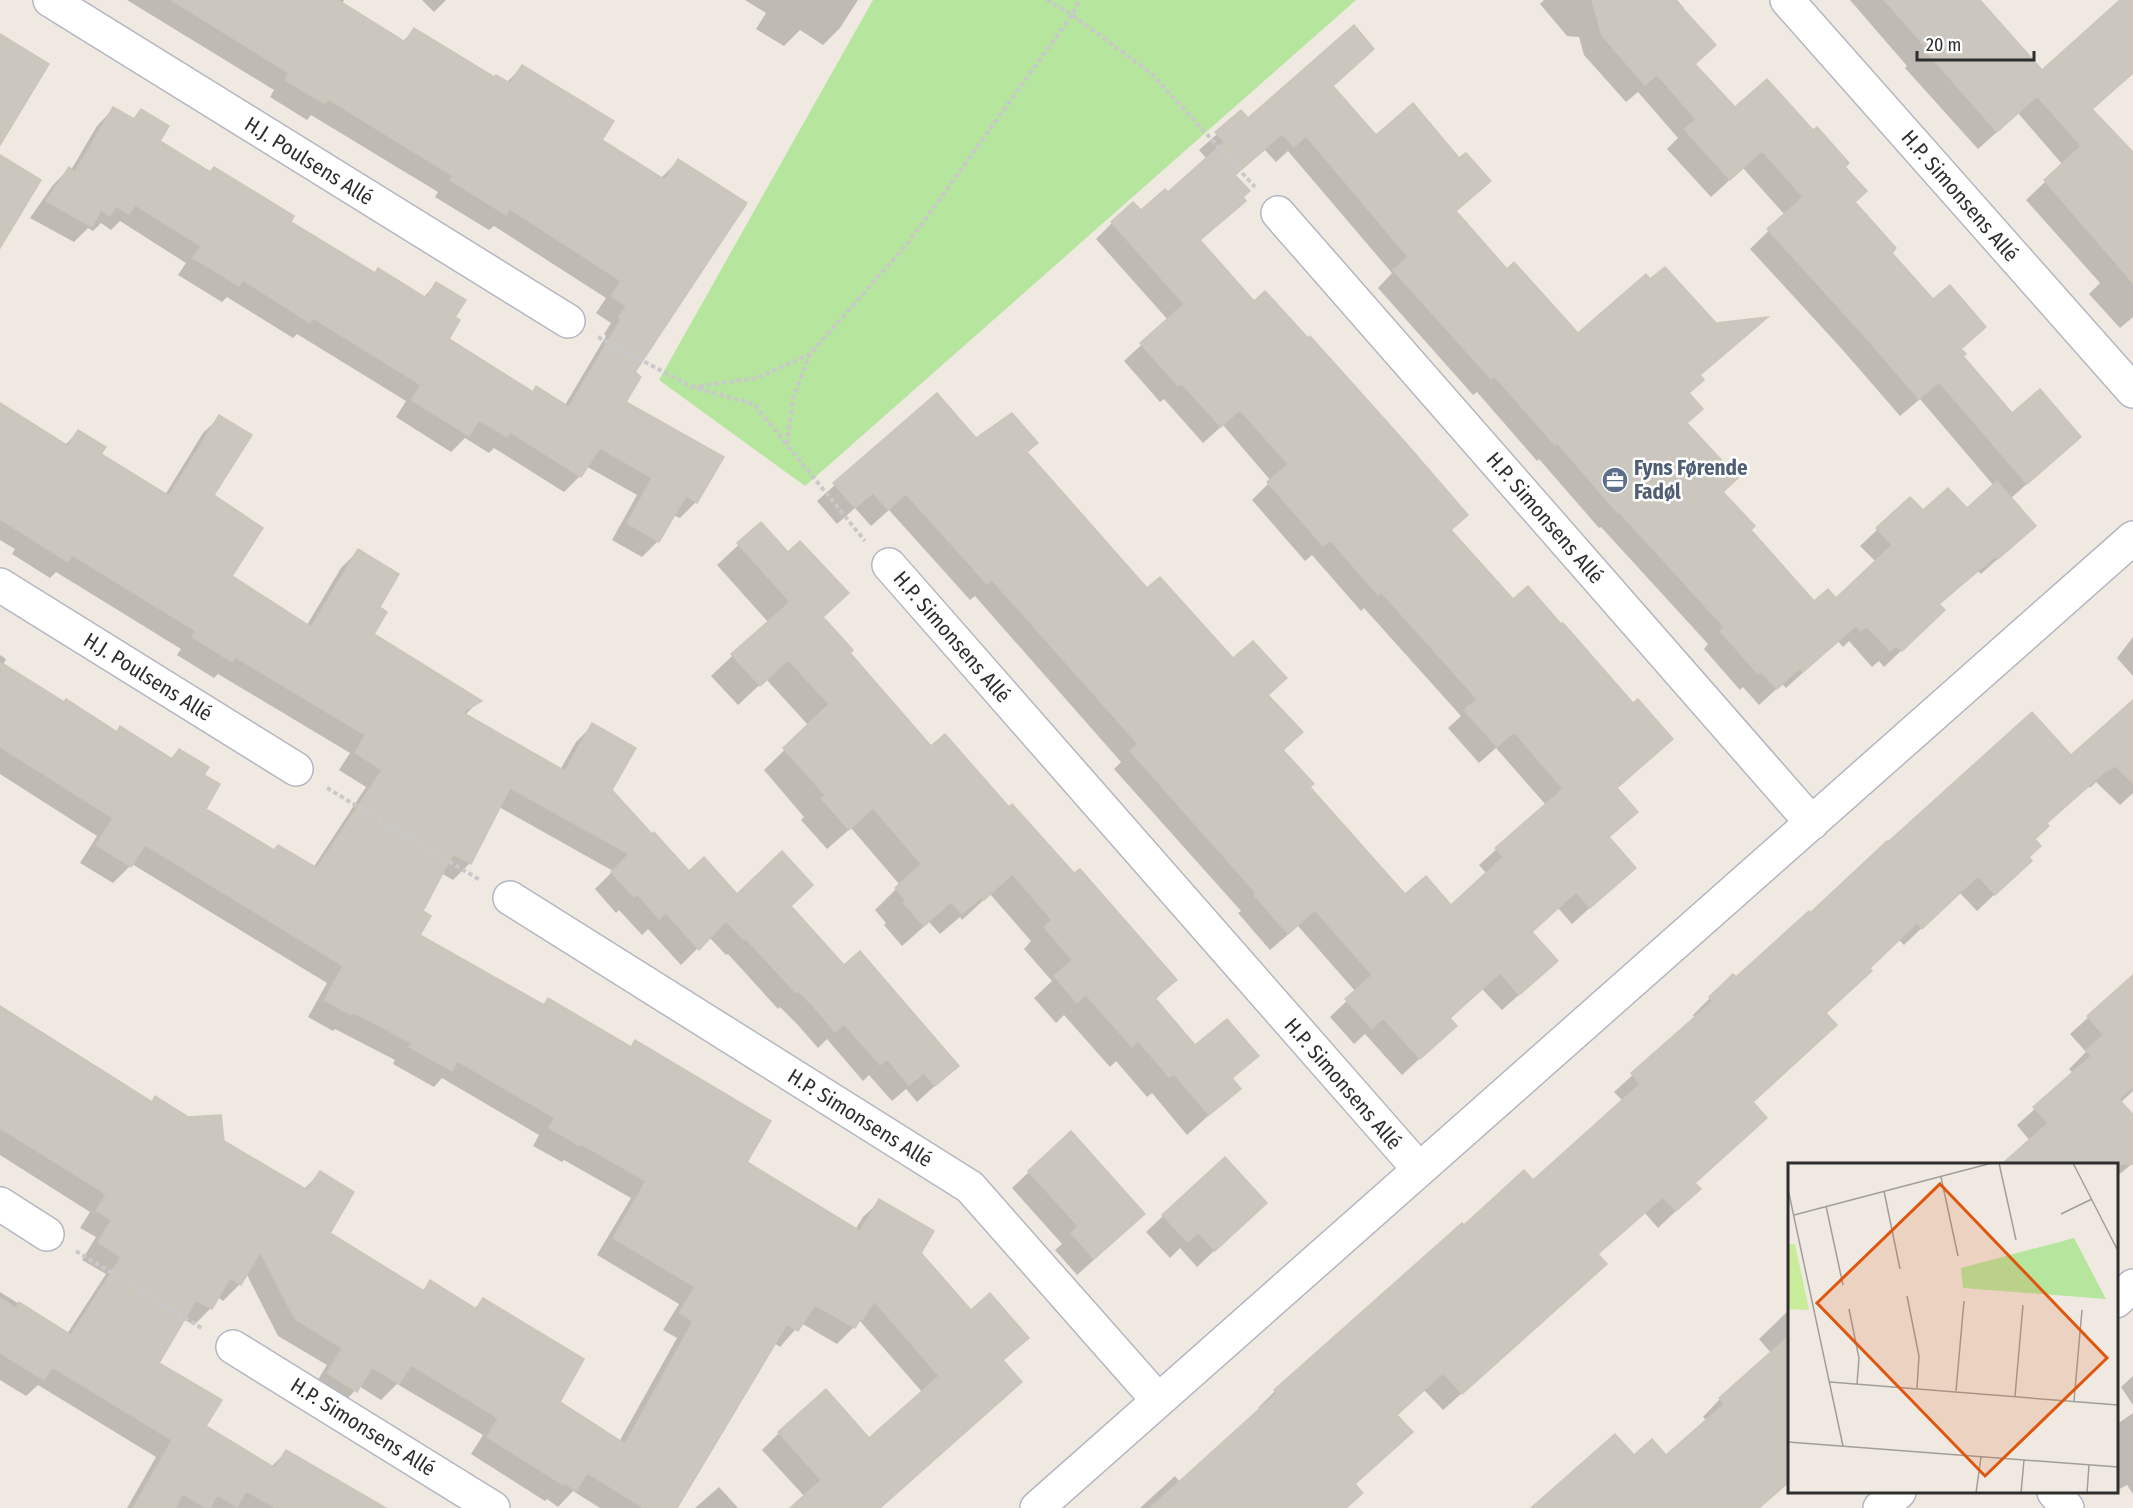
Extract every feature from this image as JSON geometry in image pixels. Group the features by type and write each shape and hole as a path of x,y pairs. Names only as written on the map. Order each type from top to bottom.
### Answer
{"street":[{"name":"H.J. Poulsens Allé","path":"50,0 568,321"},
{"name":"H.P. Simonsens Allé","path":"1787,0 2133,391"},
{"name":"H.P. Simonsens Allé","path":"1278,213 1812,823"},
{"name":"H.P. Simonsens Allé","path":"1037,1508 2133,538"},
{"name":"H.P. Simonsens Allé","path":"888,565 1419,1169"},
{"name":"H.J. Poulsens Allé","path":"0,585 296,769"},
{"name":"H.P. Simonsens Allé","path":"510,898 970,1187 1158,1400"},
{"path":"0,1204 47,1234"},
{"path":"2118,1298 2133,1286"},
{"name":"H.P. Simonsens Allé","path":"233,1347 493,1508"},
{"path":"1880,1508 1897,1493"},
{"path":"2056,1493 2067,1508"}],"path":[{"path":"1047,0 1072,15 1151,73 1278,213"},
{"path":"787,444 793,398 810,354 908,243 1072,15 1080,0"},
{"path":"568,321 692,387 754,404 863,538 888,565"},
{"path":"692,387 757,378 810,354"},
{"path":"296,769 510,898"},
{"path":"47,1234 233,1347"}],"green space":[{"path":"873,0 1356,0 805,486 659,380"}],"building":[{"path":"171,0 338,0 405,42 414,28 494,77 496,75 510,83 522,65 614,121 602,140 665,180 678,159 747,203 635,372 641,377 626,402 724,457 697,503 686,496 659,542 627,523 652,478 600,448 581,477 510,432 507,437 479,420 469,436 411,400 421,385 313,318 310,323 243,280 239,286 193,258 201,246 135,205 129,214 116,206 110,216 101,210 92,227 46,201 69,167 75,172 113,107 134,119 141,109 169,126 160,141 210,172 214,167 294,216 291,222 375,273 378,268 426,298 436,282 466,300 455,317 460,320 449,339 533,392 536,386 569,407 621,319 619,317 626,306 611,296 621,281 510,209 506,215 450,180 453,176 328,99 325,104 285,80 289,73"},
{"path":"1592,0 1675,0 1716,45 1695,64 1735,107 1767,79 1813,130 1817,127 1849,163 1845,167 1867,191 1855,202 1896,248 1892,253 1933,299 1950,285 1986,327 1961,349 1966,354 1963,356 2012,413 2040,389 2081,437 2027,484 1939,382 1919,399 1767,229 1803,197 1762,151 1730,180 1684,129 1696,119 1657,75 1645,85 1602,36"},
{"path":"1884,0 1980,0 2042,70 2120,0 2133,0 2133,73 2092,109 2133,152 2133,283 2044,180 2081,146 2037,96 1997,132"},
{"path":"1354,25 1374,49 1333,86 1376,135 1413,103 1459,158 1466,153 1491,181 1456,211 1507,269 1514,262 1578,333 1646,274 1650,279 1665,267 1716,323 1768,317 1700,375 1704,380 1689,393 1703,409 1687,423 1738,478 1723,492 1755,526 1751,530 1814,601 1828,589 1836,598 1892,545 1876,528 1910,497 1923,510 1948,488 1967,508 1997,481 2036,526 1998,559 1996,556 1939,604 1945,610 1902,651 1896,646 1890,651 1866,626 1861,631 1856,626 1803,672 1800,668 1777,689 1760,671 1758,674 1720,631 1724,627 1617,512 1557,443 1555,445 1494,376 1491,379 1393,270 1408,257 1306,136 1294,147 1282,134 1235,175 1250,191 1243,197 1246,201 1200,240 1254,301 1265,291 1308,338 1310,336 1405,442 1468,515 1451,530 1513,599 1528,586 1633,703 1638,699 1673,739 1617,788 1638,812 1609,837 1636,868 1590,908 1576,892 1532,932 1558,961 1519,995 1500,973 1450,1018 1457,1026 1420,1059 1383,1018 1372,1029 1345,999 1372,975 1315,910 1288,934 1254,895 1256,893 1130,751 1138,744 992,580 987,584 906,494 888,510 873,493 855,508 833,483 937,393 976,438 1012,413 1038,443 1027,452 1147,588 1160,577 1233,658 1253,641 1287,678 1268,695 1303,732 1283,750 1314,784 1310,787 1405,894 1426,876 1451,905 1503,857 1495,848 1563,789 1514,732 1497,747 1464,710 1477,699 1381,592 1378,595 1330,540 1323,546 1267,482 1288,464 1240,410 1221,427 1181,383 1178,386 1140,343 1184,304 1111,222 1133,202 1141,210 1165,189 1168,192 1224,142 1215,132 1241,110 1248,118"},
{"path":"0,34 49,64 0,145"},
{"path":"0,155 41,180 0,248"},
{"path":"0,403 68,446 78,430 106,447 101,454 169,496 219,415 252,435 214,495 263,528 232,576 311,627 358,549 399,574 380,607 387,612 374,634 482,701 462,712 565,771 592,723 636,748 612,790 689,871 704,857 737,894 782,851 813,885 791,906 844,965 860,951 959,1066 935,1086 924,1073 909,1085 887,1059 880,1065 844,1024 835,1032 814,1007 798,991 796,993 726,921 699,950 666,913 659,919 637,894 634,897 611,872 629,854 510,788 471,864 453,854 423,911 431,916 420,935 544,1005 548,998 631,1047 635,1040 771,1121 747,1162 860,1231 879,1199 934,1231 921,1253 971,1310 990,1293 1029,1338 1003,1360 1022,1382 880,1508 790,1508 821,1480 778,1432 826,1389 869,1438 939,1376 874,1301 855,1328 815,1305 798,1331 787,1324 677,1508 644,1508 587,1473 576,1491 564,1483 563,1485 487,1437 498,1418 411,1365 399,1384 372,1367 357,1392 327,1373 342,1348 295,1319 260,1252 241,1285 230,1278 212,1309 196,1300 159,1363 222,1400 206,1426 275,1468 286,1450 386,1508 276,1508 246,1491 237,1507 217,1495 210,1508 206,1508 183,1494 175,1508 133,1508 172,1440 52,1367 44,1380 0,1353 0,1298 16,1308 19,1302 71,1335 121,1257 98,1242 111,1220 96,1211 106,1194 0,1128 0,1006 152,1102 155,1096 188,1117 221,1115 224,1141 307,1190 320,1171 354,1192 330,1233 424,1291 430,1280 476,1309 483,1298 584,1359 560,1402 625,1444 693,1321 679,1313 695,1287 613,1238 646,1181 549,1128 555,1118 457,1061 452,1071 409,1047 411,1043 353,1012 351,1015 324,1000 343,966 145,845 131,867 96,845 113,818 0,747 0,662 64,702 66,699 117,732 120,726 172,759 179,749 209,767 204,775 220,784 206,809 274,850 278,845 317,868 382,770 355,753 365,735 235,657 232,662 192,637 196,631 72,555 68,562 0,519"},
{"path":"761,522 788,552 800,541 849,593 823,617 853,650 850,653 931,746 945,734 1009,807 1012,804 1074,873 1080,869 1177,980 1155,998 1195,1045 1227,1019 1259,1056 1232,1078 1241,1089 1209,1115 1174,1074 1169,1077 1138,1041 1132,1047 1086,995 1077,1003 1054,976 1072,960 1044,927 1052,920 1012,874 984,900 982,897 962,914 951,902 924,926 903,903 906,901 895,888 921,864 873,808 849,830 821,798 825,795 783,748 829,704 788,660 760,686 731,654 790,602 737,543"},
{"path":"2133,700 2133,783 2115,766 2107,770 2047,823 2049,826 2035,839 2041,846 2029,857 2032,861 1995,895 1978,876 1922,929 1917,923 1870,968 1872,971 1826,1013 1837,1025 1753,1102 1767,1118 1695,1183 1701,1189 1676,1211 1663,1197 1598,1254 1607,1264 1462,1394 1443,1373 1397,1415 1413,1432 1355,1484 1363,1493 1346,1508 1150,1508 1277,1393 1274,1390 1462,1223 1464,1225 1524,1170 1533,1180 1640,1084 1631,1073 1713,1001 1709,997 1733,974 1736,977 1809,911 1810,913 2032,712 2071,755"},
{"path":"2133,975 2133,1087 2119,1099 2133,1115 2133,1164 2003,1163 2048,1123 2033,1107 2091,1056 2086,1050 2103,1035 2087,1016"},
{"path":"1071,1131 1145,1214 1094,1259 1071,1233 1078,1226 1028,1171"},
{"path":"1225,1157 1267,1203 1215,1251 1198,1232 1188,1242 1162,1215"},
{"path":"1788,1337 1788,1483 1759,1508 1531,1508 1615,1434 1634,1455 1652,1439 1666,1455 1724,1404 1719,1398"}],"place":[{"name":"Fyns Førende Fadøl","path":"1615,480"}]}
